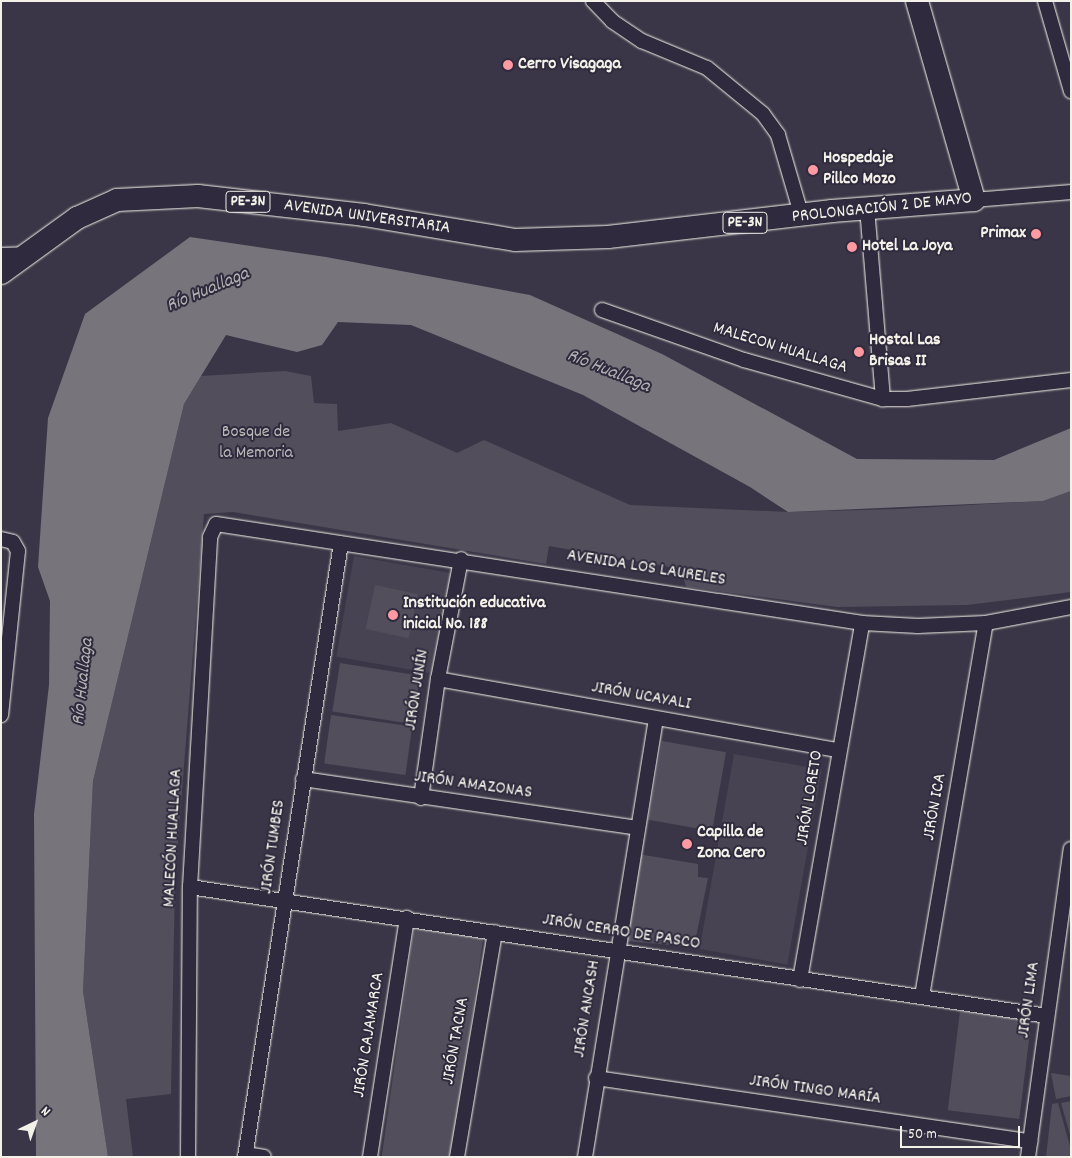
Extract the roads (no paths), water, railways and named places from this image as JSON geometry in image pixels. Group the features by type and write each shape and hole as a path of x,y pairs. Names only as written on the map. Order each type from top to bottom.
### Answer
{"highway":[{"path":"917,1 974,200"},
{"name":"AVENIDA UNIVERSITARIA","path":"1,273 78,218 117,200 198,196 364,215 515,240"},
{"name":"PROLONGACIÓN 2 DE MAYO","path":"515,240 608,237 802,217 867,208 974,200"}],"street":[{"path":"593,1 612,21 642,42 707,68 764,114 778,135 802,217"},
{"path":"1045,1 1071,91"},
{"name":"PROLONGACIÓN 2 DE MAYO","path":"974,200 1071,192"},
{"path":"867,208 883,399"},
{"path":"1,254 26,254"},
{"name":"MALECON HUALLAGA","path":"602,310 744,360 883,399 908,399 1071,380"},
{"name":"AVENIDA LOS LAURELES","path":"216,524 341,544 461,559 862,622 918,626 986,623 1071,607"},
{"name":"MALECÓN HUALLAGA","path":"188,1157 190,887 210,537 216,524"},
{"path":"1,540 13,542 18,551 3,651 1,715"},
{"name":"JIRÓN TUMBES","path":"246,1155 341,544"},
{"name":"JIRÓN JUNÍN","path":"420,798 438,679 461,559"},
{"name":"JIRÓN LORETO","path":"800,980 838,750 862,622"},
{"name":"JIRÓN ICA","path":"922,996 986,623"},
{"name":"JIRÓN UCAYALI","path":"438,679 838,750"},
{"name":"JIRÓN ANCASH","path":"585,1157 616,951 656,719"},
{"name":"JIRÓN AMAZONAS","path":"303,779 420,798 637,828"},
{"name":"JIRÓN LIMA","path":"1028,1157 1047,1016 1068,887 1071,848"},
{"name":"JIRÓN CERRO DE PASCO","path":"190,887 1047,1016"},
{"name":"JIRÓN CAJAMARCA","path":"370,1157 406,918"},
{"name":"JIRÓN TACNA","path":"457,1157 495,932"},
{"name":"JIRÓN TINGO MARÍA","path":"596,1078 1030,1141"},
{"path":"246,1155 264,1157"}],"water":[{"name":"Río Huallaga","path":"190,237 326,257 530,295 662,354 857,459 994,460 1071,428 1071,491 1043,501 788,512 750,487 583,395 411,325 338,322 322,345 297,352 226,335 184,404 93,781 83,991 108,1157 36,1157 34,814 49,685 50,601 38,567 48,418 85,314"}],"place":[{"name":"Cerro Visagaga","path":"508,65"},
{"name":"Hospedaje Pillco Mozo","path":"813,170"},
{"name":"Primax","path":"1036,234"},
{"name":"Hotel La Joya","path":"852,247"},
{"name":"Hostal Las Brisas II","path":"859,352"},
{"name":"Institución educativa inicial No. 188","path":"393,615"},
{"name":"Capilla de Zona Cero","path":"687,844"}],"park label":[{"name":"Bosque de la Memoria","path":"256,444"}]}
